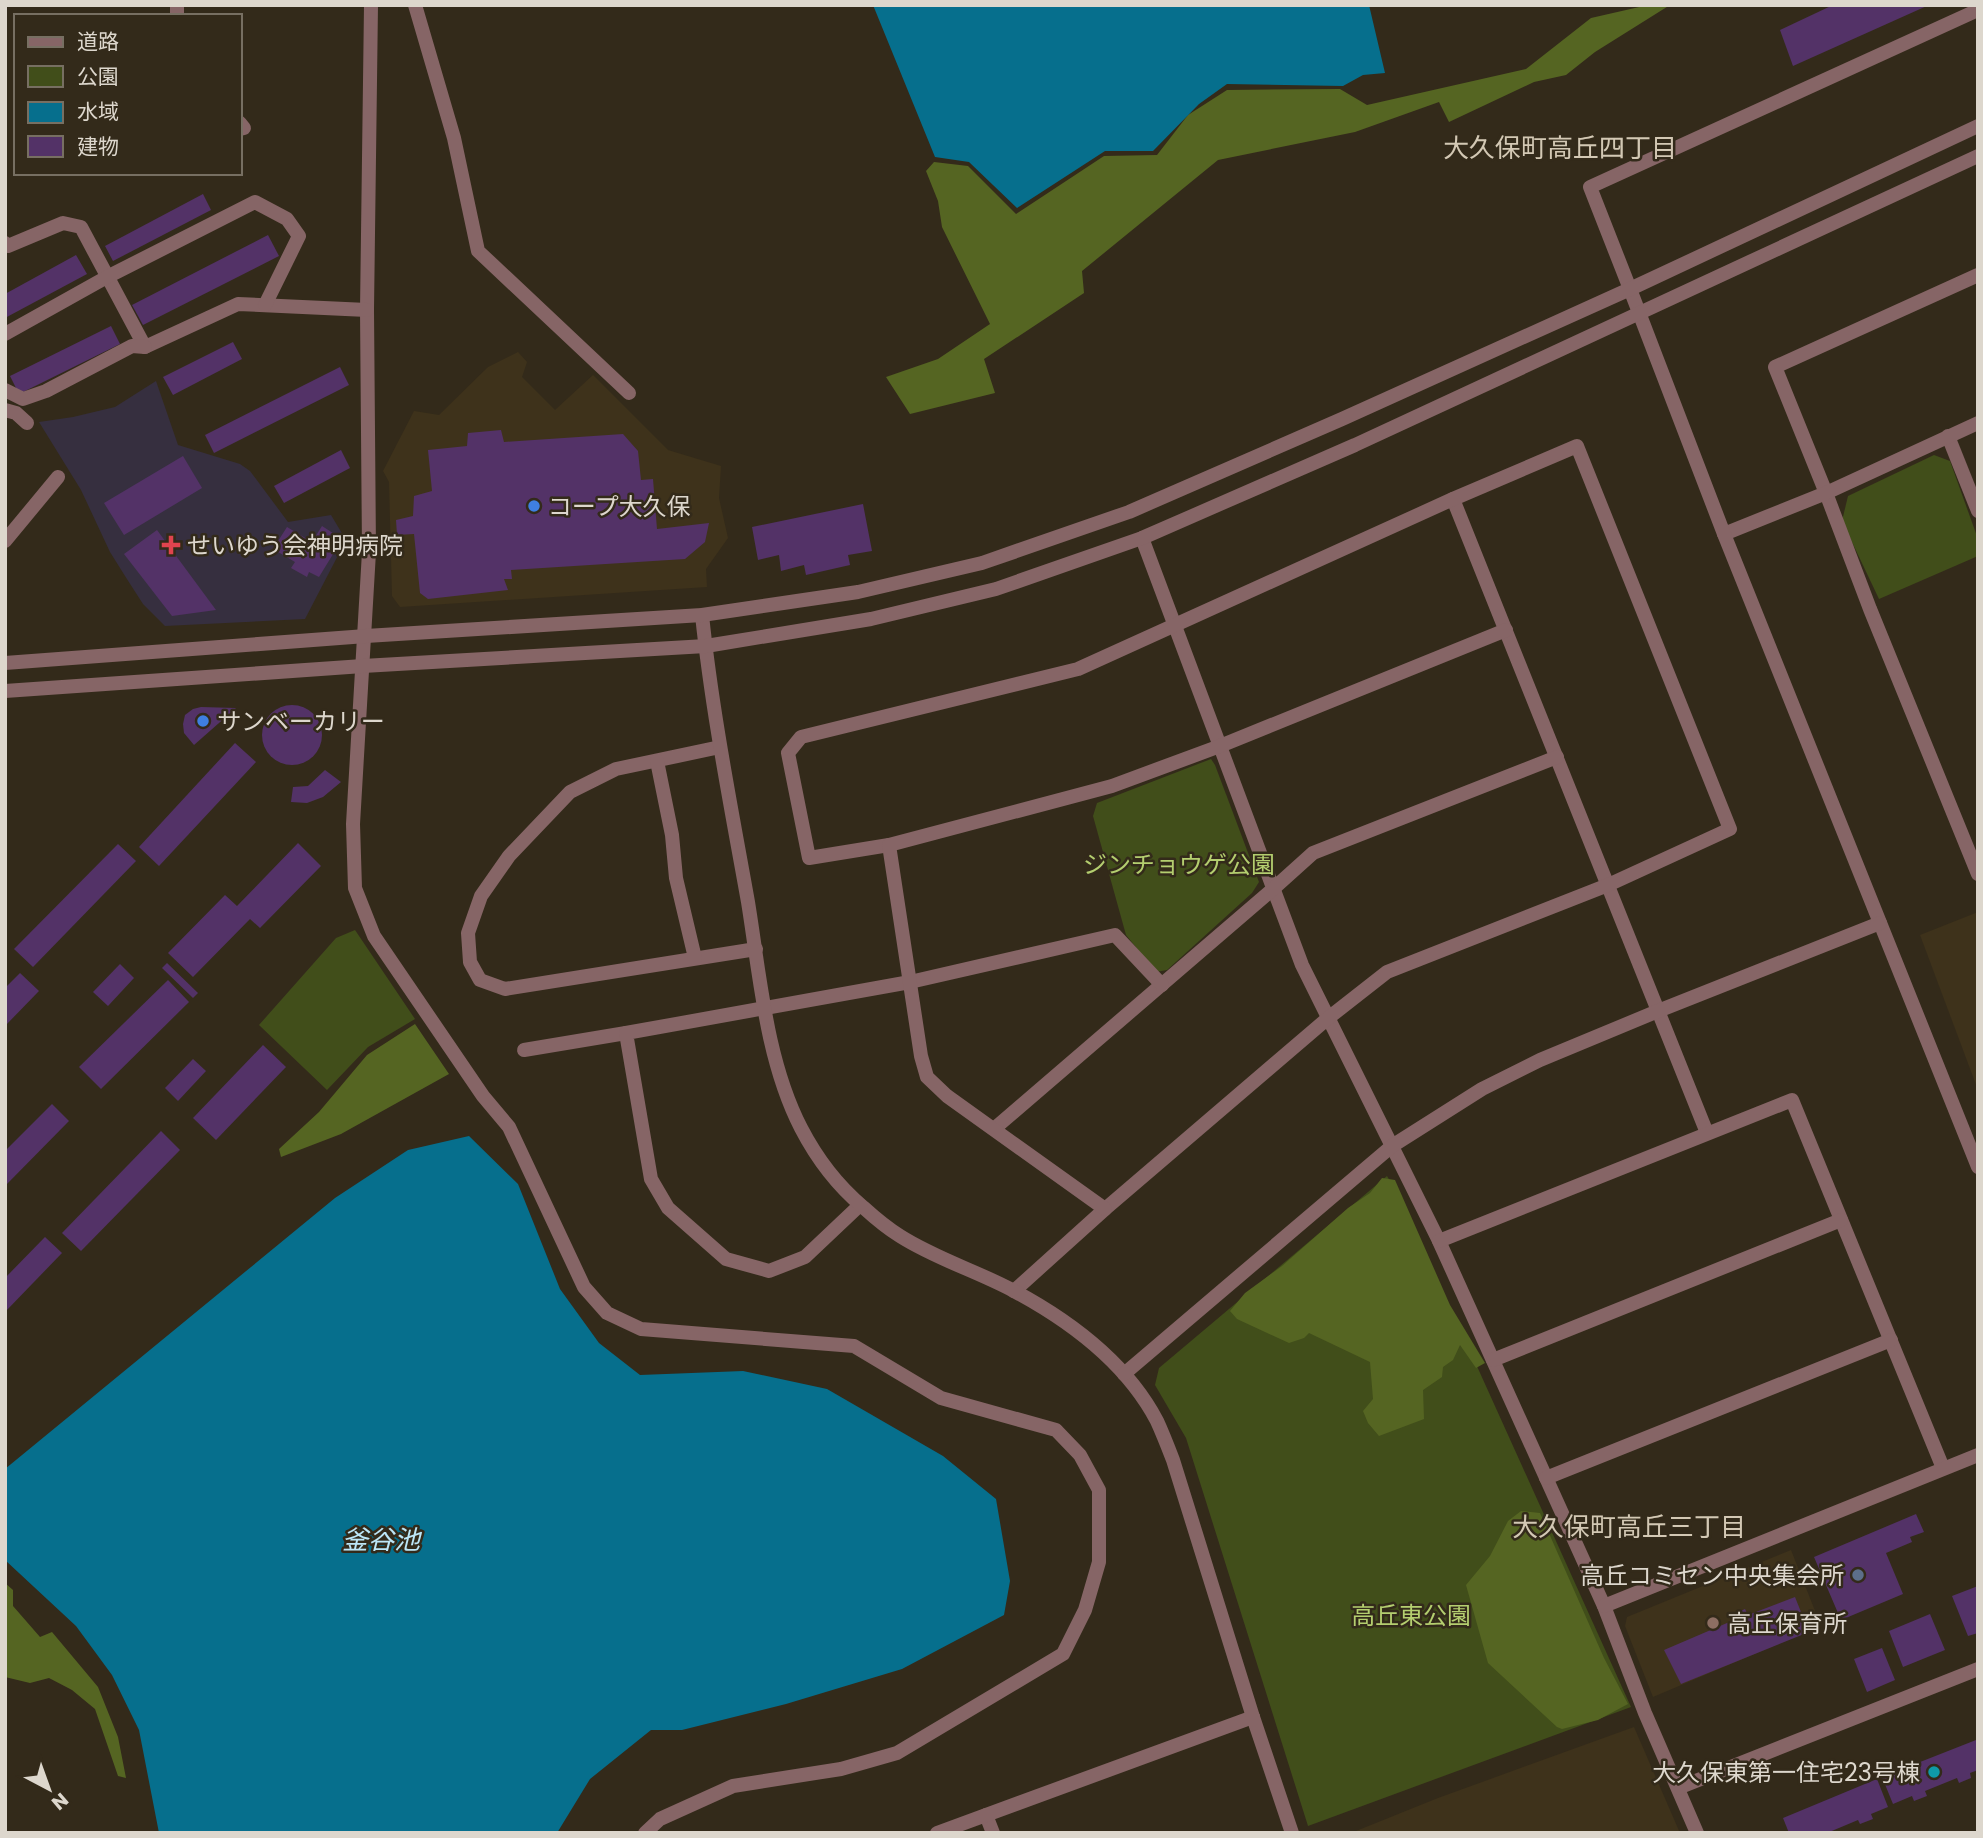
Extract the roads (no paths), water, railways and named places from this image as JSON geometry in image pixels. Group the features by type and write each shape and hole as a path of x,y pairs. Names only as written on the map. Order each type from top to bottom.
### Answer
{"street":[{"path":"371,5 367,310 369,552 353,824 355,888 374,936 483,1096 509,1126 584,1287 607,1313 641,1329 854,1346 941,1398 1056,1430 1080,1455 1099,1490 1099,1562 1085,1611 1063,1654 897,1753 841,1769 733,1786 660,1819 645,1833"},
{"path":"415,5 454,138 478,251 629,393"},
{"path":"1978,10 1590,187 1724,534 1978,1167"},
{"path":"5,663 366,635 702,615 858,592 982,563 1129,512 1367,408 1978,127"},
{"path":"5,691 706,646 871,618 996,589 1142,538 1368,439 1978,156"},
{"path":"5,334 107,277 255,202 287,219 299,236 265,305"},
{"path":"6,246 62,223 80,227 145,347"},
{"path":"1978,275 1775,367 1978,874"},
{"path":"5,390 23,399 46,391 132,346 145,347 238,304 367,310"},
{"path":"5,410 16,413 27,423"},
{"path":"1724,534 1826,493 1978,424"},
{"path":"1948,436 1978,511"},
{"path":"1014,1291 1105,1209 1327,1019 1387,972 1608,885 1730,829 1577,446 1453,499 1078,669 801,737 789,753 809,858 889,845 1112,786 1220,746 1506,630"},
{"path":"7,534 58,477"},
{"path":"1453,499 1707,1133"},
{"path":"1142,538 1302,965 1439,1241 1604,1606 1697,1833"},
{"path":"702,615 720,747 765,1007 776,1058 801,1127 823,1164 860,1205 900,1236 955,1265 1014,1291 1083,1337 1124,1374 1156,1420 1173,1460 1292,1833"},
{"path":"720,747 616,769 570,792 509,856 481,896 468,933 470,962 480,980 505,989 756,949"},
{"path":"995,1128 1313,853 1557,757"},
{"path":"657,761 672,835 676,878 695,958"},
{"path":"889,845 921,1056 928,1077 947,1096 1105,1209"},
{"path":"1124,1374 1392,1146 1482,1089 1540,1060 1880,923"},
{"path":"524,1050 910,982 1115,935 1162,985"},
{"path":"626,1033 651,1180 668,1208 726,1259 769,1271 805,1257 860,1205"},
{"path":"1439,1241 1792,1100 1943,1468"},
{"path":"1493,1360 1841,1220"},
{"path":"1546,1478 1891,1340"},
{"path":"1604,1606 1978,1455"},
{"path":"1678,1788 1978,1669"},
{"path":"937,1833 1253,1717"},
{"path":"986,1815 993,1833"}],"water":[{"path":"873,5 1369,5 1385,73 1363,75 1343,86 1227,84 1199,104 1153,151 1105,151 1017,208 969,162 935,157"},
{"name":"釜谷池","path":"469,1136 518,1184 560,1289 599,1343 640,1375 743,1371 827,1389 943,1456 996,1499 1010,1581 1004,1615 902,1669 786,1704 682,1730 651,1730 590,1779 557,1833 159,1833 139,1730 112,1675 76,1626 5,1560 5,1469 335,1198 408,1150"}],"place":[{"name":"コープ大久保","path":"534,506"},
{"name":"せいゆう会神明病院","path":"171,545"},
{"name":"サンベーカリー","path":"203,721"},
{"name":"高丘コミセン中央集会所","path":"1858,1575"},
{"name":"高丘保育所","path":"1713,1623"},
{"name":"大久保東第一住宅23号棟","path":"1934,1772"}],"district":[{"name":"大久保町高丘四丁目","path":"1560,148"},
{"name":"大久保町高丘三丁目","path":"1629,1527"}],"park label":[{"name":"ジンチョウゲ公園","path":"1179,864"},
{"name":"高丘東公園","path":"1411,1615"}]}
